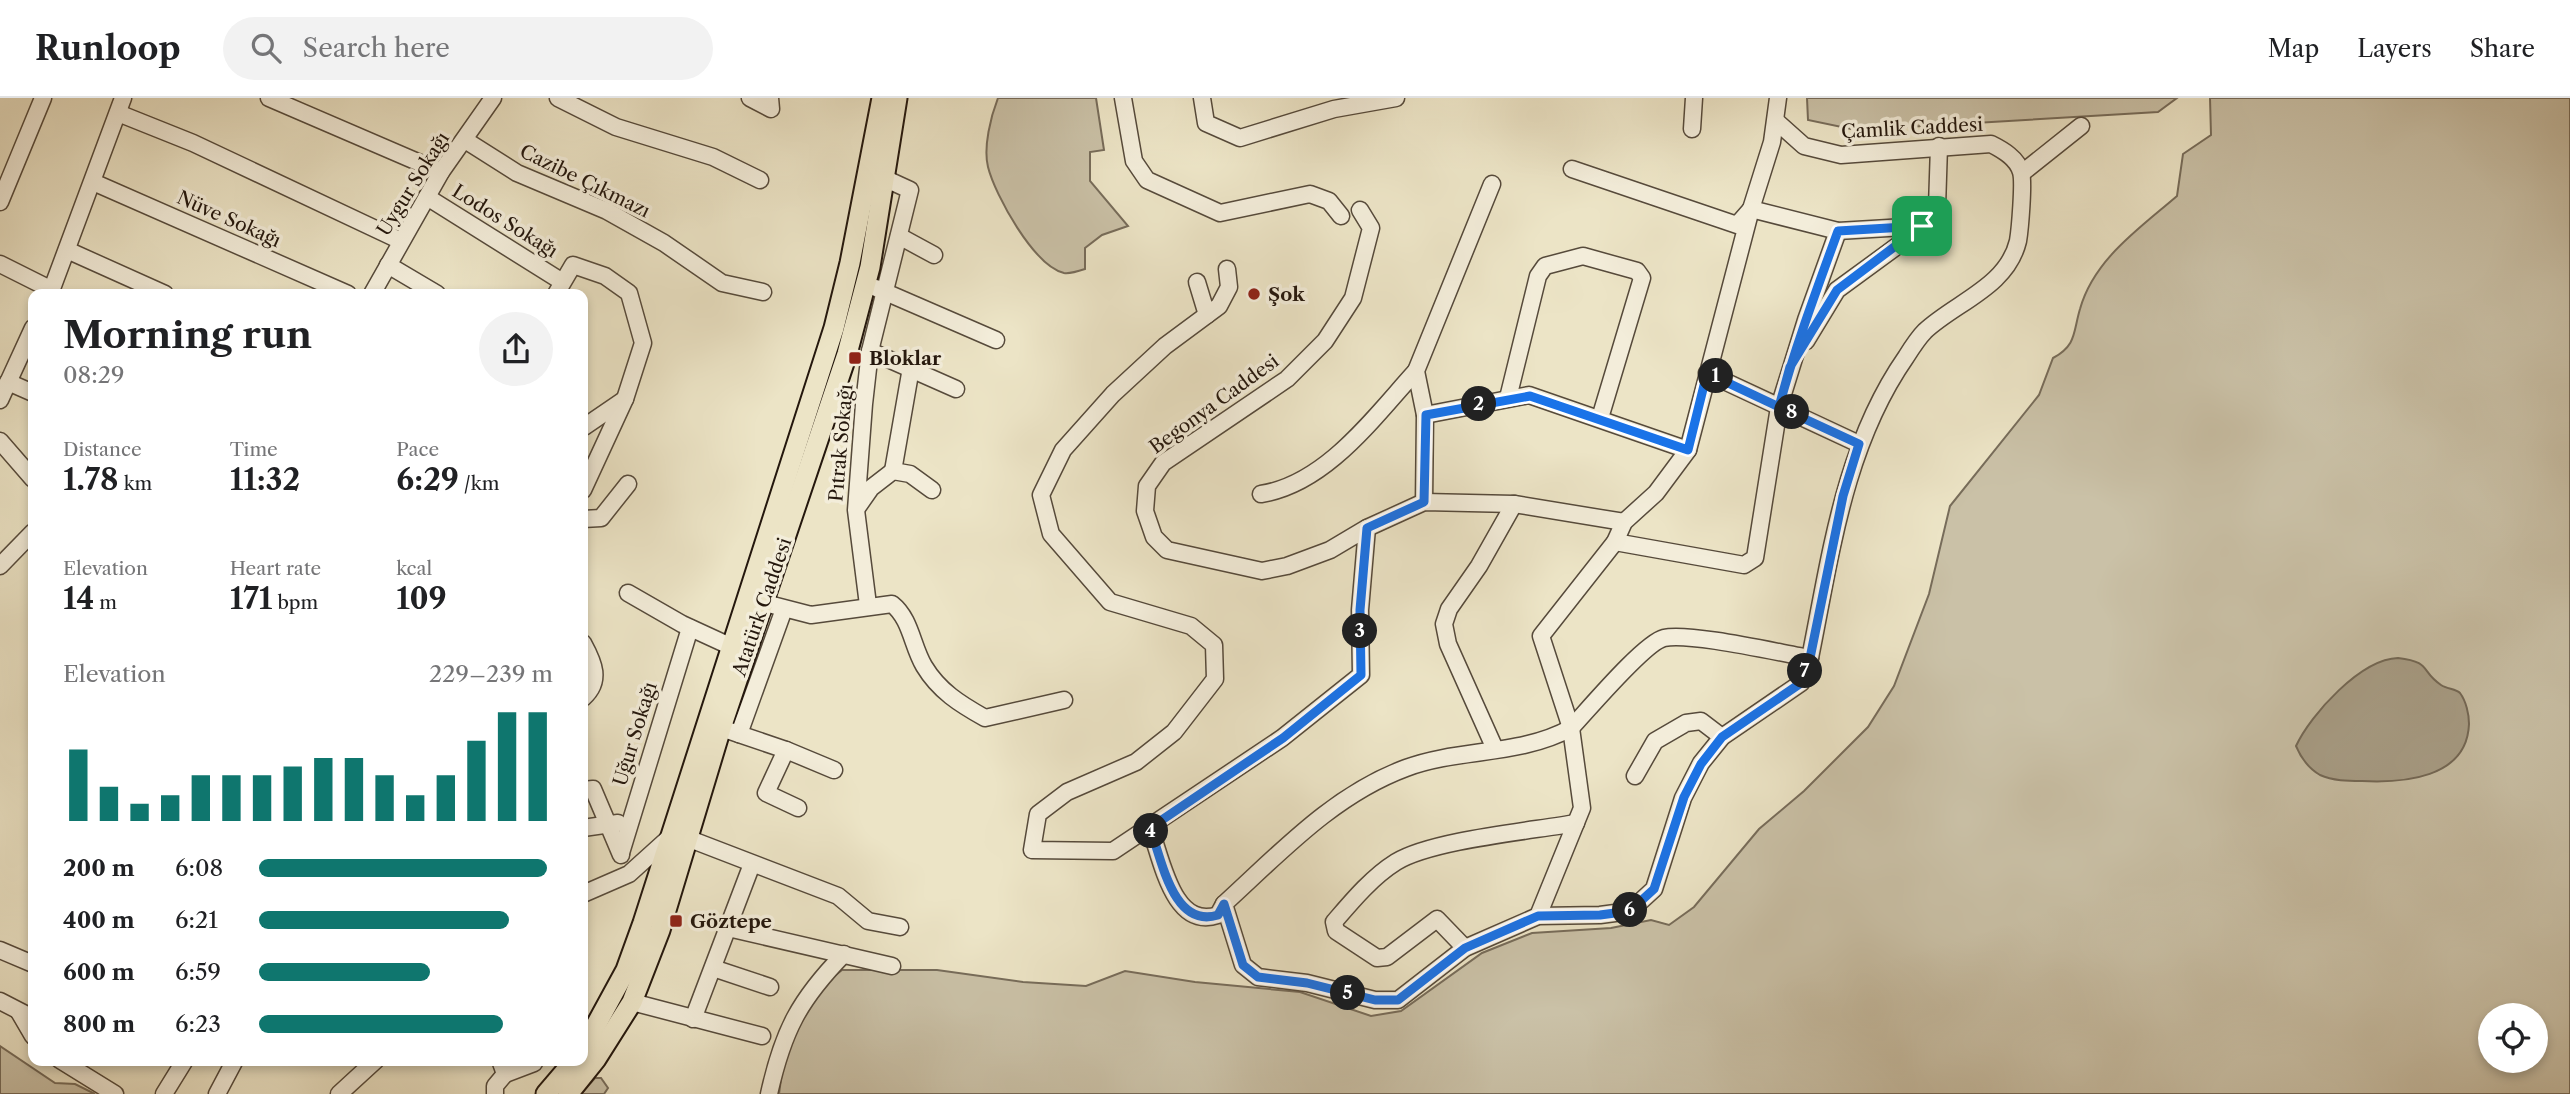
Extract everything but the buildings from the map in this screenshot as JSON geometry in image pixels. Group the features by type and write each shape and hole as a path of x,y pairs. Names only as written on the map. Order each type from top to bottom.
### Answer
{"main road":[{"name":"Atatürk Caddesi","path":"588,1040 626,970 654,886 730,731 755,601 836,317 882,98"},
{"name":"Atatürk Caddesi","path":"568,1094 596,1059 632,1002 660,930 679,837 732,647 755,601 847,354 865,285 886,180 897,98"},
{"path":"547,1094 570,1066"}],"street":[{"path":"0,202 43,98"},
{"path":"270,98 440,172"},
{"path":"558,98 616,127 713,157 760,180"},
{"path":"750,98 770,103"},
{"path":"1123,98 1134,161 1147,180 1220,213 1310,194 1329,201 1341,216"},
{"path":"1202,98 1206,123 1240,138 1334,109 1396,98"},
{"path":"1692,130 1694,98"},
{"path":"1538,916 1582,808 1571,728 1541,636 1615,542 1624,522 1656,494 1688,450 1751,209 1772,142 1781,126 1778,98"},
{"name":"Uygur Sokağı","path":"375,289 440,172 465,140 485,101"},
{"path":"52,289 121,105 193,143 401,241"},
{"name":"Çamlik Caddesi","path":"1781,126 1804,146 1842,155 1991,144 2009,153 2021,173"},
{"path":"1224,904 1243,965 1258,977 1307,983 1375,1000 1398,1000 1465,948 1538,916 1600,915 1630,911 1654,889 1684,797 1701,764 1722,737 1801,683 1810,658 1843,496 1859,444 1904,359 1925,332 1984,289 2004,269 2018,242 2021,173 2081,126"},
{"name":"Cazibe Çıkmazı","path":"465,140 517,173 607,211 664,243 722,282 763,292"},
{"path":"1790,367 1837,290 1930,222 1937,207 1939,146"},
{"path":"1572,169 1737,225 1751,209"},
{"name":"Pıtrak Sokağı","path":"869,605 856,510 870,351 910,190 886,180"},
{"name":"Nüve Sokağı","path":"93,182 337,289"},
{"path":"1261,494 1277,491 1336,458 1416,371 1492,184"},
{"name":"Lodos Sokağı","path":"427,197 559,288"},
{"path":"1751,209 1838,231 1922,226"},
{"name":"Begonya Caddesi","path":"1360,211 1371,228 1353,298 1325,341 1287,379 1163,463 1147,486 1145,511 1154,537 1167,550 1262,571 1287,566 1330,550 1367,528 1424,502 1514,504 1624,522"},
{"path":"1615,542 1744,565 1755,558 1779,407 1790,367 1838,231"},
{"path":"899,236 934,255"},
{"path":"67,250 154,289"},
{"path":"1508,398 1538,276 1545,266 1583,256 1637,271 1642,278 1600,418"},
{"path":"0,264 46,289"},
{"path":"388,265 429,289"},
{"path":"559,288 573,265 605,276 629,293 643,343 625,399 588,479"},
{"path":"1227,269 1229,287 1219,306 1165,346 1112,394 1063,450 1041,495 1051,534 1110,602 1191,626 1214,645 1215,679 1174,732 1136,762 1067,792 1038,814 1032,850 1112,851 1283,738 1361,675 1360,610 1367,528"},
{"path":"1197,282 1207,315"},
{"path":"865,285 886,291 996,340"},
{"path":"0,400 28,339"},
{"path":"870,351 956,389"},
{"path":"856,510 870,488 893,471 911,369"},
{"path":"1416,371 1426,415 1424,502"},
{"path":"1707,373 1859,444"},
{"path":"8,382 28,391"},
{"path":"1426,415 1530,396 1688,450"},
{"path":"588,424 625,399"},
{"path":"0,441 28,473"},
{"path":"893,471 910,474 932,490"},
{"path":"588,519 601,518 628,484"},
{"path":"1494,749 1448,645 1444,624 1449,610 1479,566 1514,504"},
{"path":"0,566 28,536"},
{"path":"628,593 690,628 732,647"},
{"path":"755,601 811,615 869,605 892,604 902,612 923,664 938,686 956,701 985,718 1064,700"},
{"path":"784,609 730,731 834,770"},
{"name":"Uğur Sokağı","path":"621,853 690,628"},
{"path":"1150,828 1180,907 1196,916 1218,915 1224,904 1321,814 1370,784 1408,767 1494,749 1532,746 1571,728 1647,648 1664,638 1687,638 1810,658"},
{"path":"588,654 596,672 593,689 588,694"},
{"path":"1635,776 1655,741 1686,723 1701,721 1722,737"},
{"path":"786,750 766,793 798,808"},
{"path":"588,790 593,789 629,874 654,886"},
{"path":"588,827 630,822"},
{"path":"1465,948 1437,919 1387,957 1377,958 1336,930 1334,922 1357,896 1397,862 1419,853 1576,823"},
{"path":"588,892 629,874 679,837 838,896 868,921 900,928"},
{"path":"694,1019 752,864"},
{"path":"728,929 892,965"},
{"path":"0,950 28,962"},
{"path":"769,1094 778,1055 790,1027 812,988 844,954"},
{"path":"713,968 770,987"},
{"path":"0,1001 26,1015"},
{"path":"632,1002 762,1037"},
{"path":"70,1066 115,1094"},
{"path":"164,1094 181,1066"},
{"path":"217,1094 232,1066"},
{"path":"339,1094 369,1066"},
{"path":"495,1094 502,1067"}],"shaded area":[{"path":"998,98 1096,98 1104,150 1090,152 1090,181 1128,226 1102,235 1085,248 1085,269 1064,273 1052,268 1029,244 1007,211 992,179 986,150 990,122"},
{"path":"1807,98 2177,98 2158,112 1856,130 1808,120"},
{"path":"2210,98 2570,98 2570,1094 779,1094 785,1049 818,989 842,970 937,970 1023,982 1086,986 1125,971 1195,982 1300,992 1371,1016 1401,1011 1482,953 1532,933 1611,928 1651,920 1669,925 1694,907 1759,829 1804,791 1868,727 1894,686 1929,594 1950,506 2039,395 2053,358 2070,343 2080,309 2096,275 2120,246 2177,196 2183,154 2211,135"},
{"path":"2398,658 2416,662 2441,685 2462,696 2469,724 2465,742 2457,756 2445,767 2430,774 2395,781 2341,780 2316,772 2305,762 2296,746 2313,719 2353,678 2384,661"},
{"path":"0,1046 55,1083 75,1084 95,1094 0,1094"},
{"path":"595,1078 601,1078 608,1088 604,1094 581,1094"}],"place":[{"name":"Şok","path":"1254,294"},
{"name":"Bloklar","path":"855,358"},
{"name":"Göztepe","path":"676,921"}],"route":[{"path":"1922,226 1837,290 1790,367 1779,407 1707,373 1688,450 1530,396 1426,415 1424,502 1367,528 1360,610 1361,675 1283,738 1150,828 1180,907 1196,916 1209,918 1218,915 1224,904 1243,965 1258,977 1307,983 1375,1000 1398,1000 1465,948 1496,937 1538,916 1600,915 1630,911 1654,889 1684,797 1701,764 1722,737 1801,683 1810,658 1843,496 1859,444 1779,407 1790,367 1838,231 1922,226"}]}
